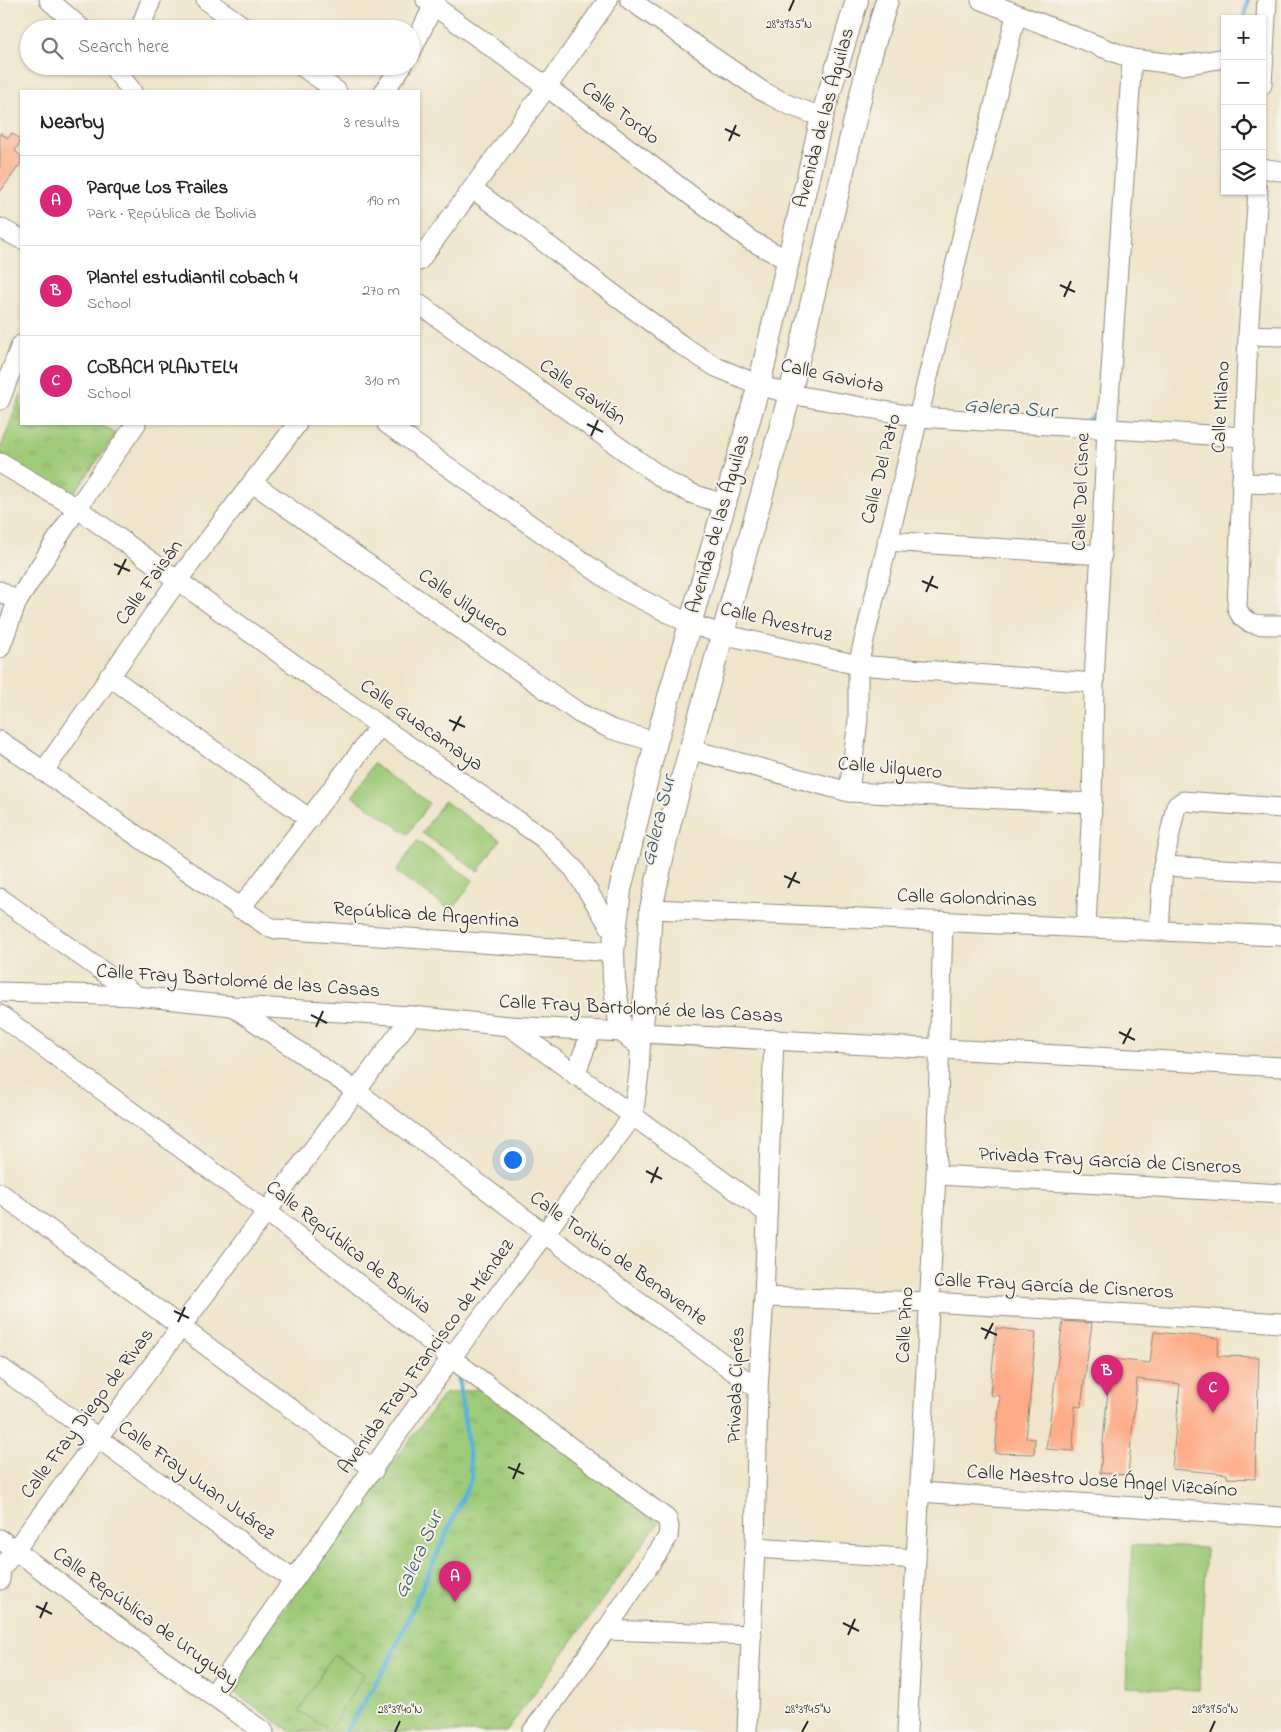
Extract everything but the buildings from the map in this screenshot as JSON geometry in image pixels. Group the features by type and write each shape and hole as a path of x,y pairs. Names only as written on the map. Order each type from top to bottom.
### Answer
{"street":[{"path":"49,0 72,20"},
{"path":"143,20 151,0"},
{"path":"206,0 234,20"},
{"path":"420,260 547,88 608,0"},
{"path":"630,0 762,91 790,105 822,117"},
{"name":"Avenida de las Águilas","path":"634,1035 614,980 613,942 620,890 656,742 726,505 759,385 822,117 857,0"},
{"name":"Avenida de las Águilas","path":"634,1035 646,989 651,908 688,749 790,394 869,61 888,0"},
{"path":"981,0 1132,59 1184,65 1221,59"},
{"path":"1266,62 1269,45 1267,0"},
{"path":"420,31 432,2"},
{"name":"Calle Tordo","path":"432,2 750,240 789,261"},
{"name":"Calle Del Pato","path":"849,792 858,720 858,665 1016,15"},
{"name":"Calle Del Cisne","path":"1086,926 1092,803 1094,683 1107,430 1132,59"},
{"path":"314,75 337,90"},
{"path":"385,90 396,75"},
{"path":"1266,169 1281,171"},
{"name":"Calle Gaviota","path":"473,189 680,344 716,367 759,385 790,394 918,417 1243,437"},
{"name":"Calle Milano","path":"1258,195 1248,335 1237,607 1246,622 1256,625 1281,625"},
{"path":"0,228 20,238"},
{"name":"Calle Gavilán","path":"420,305 668,482 693,494 726,505"},
{"path":"1248,335 1281,336"},
{"path":"0,400 20,348"},
{"path":"0,648 17,602 77,508 135,425"},
{"name":"Calle Faisán","path":"42,772 178,581 254,484 296,425"},
{"name":"Calle Avestruz","path":"388,425 623,590 690,624 722,634 858,665 1094,683"},
{"name":"Calle Guacamaya","path":"0,463 77,508 380,726 543,838 574,869 613,942"},
{"path":"1241,483 1281,484"},
{"name":"Calle Jilguero","path":"254,484 579,713 611,729 656,742"},
{"path":"887,541 1102,555"},
{"path":"0,591 17,602"},
{"path":"109,676 310,819"},
{"path":"240,909 380,726"},
{"name":"República de Argentina","path":"0,741 259,922 276,929 613,942"},
{"name":"Calle Jilguero","path":"688,749 849,792 1092,803"},
{"path":"1159,931 1163,866 1174,809 1183,801 1281,808"},
{"path":"1163,866 1280,872"},
{"path":"0,898 137,996"},
{"name":"Calle Golondrinas","path":"651,908 1281,936"},
{"name":"Calle Pino","path":"907,1732 936,1175 943,921"},
{"name":"Calle Fray Bartolomé de las Casas","path":"0,992 137,996 232,1006 412,1016 509,1026 592,1030 634,1035 774,1039 1281,1067"},
{"name":"Calle Toribio de Benavente","path":"232,1006 355,1090 545,1234 758,1389"},
{"name":"Calle República de Bolivia","path":"0,1015 265,1210 451,1358 667,1520 669,1527 668,1537 606,1630"},
{"name":"Calle Fray Diego de Rivas","path":"0,1572 7,1544 99,1439 265,1210 412,1016"},
{"path":"509,1026 767,1213"},
{"path":"575,1075 592,1030"},
{"name":"Avenida Fray Francisco de Méndez","path":"212,1696 292,1579 374,1470 451,1358 633,1116 639,1073 634,1035"},
{"name":"Privada Ciprés","path":"747,1732 756,1548 758,1389 764,1297 774,1039"},
{"name":"Privada Fray García de Cisneros","path":"936,1175 1281,1194"},
{"path":"0,1193 374,1470"},
{"name":"Calle Fray García de Cisneros","path":"764,1297 930,1302 1281,1323"},
{"name":"Calle Fray Juan Juárez","path":"0,1367 292,1579"},
{"name":"Calle Maestro José Ángel Vizcaíno","path":"920,1492 1281,1517"},
{"name":"Calle República de Uruguay","path":"7,1544 212,1696 264,1732"},
{"path":"756,1548 916,1559"},
{"path":"532,1732 606,1630 752,1635"}],"green space":[{"path":"20,397 20,425 102,425 116,434 72,496 4,461 0,450"},
{"path":"373,764 429,803 408,834 352,796"},
{"path":"444,801 500,840 478,871 422,833"},
{"path":"417,841 473,880 452,911 396,872"},
{"path":"483,1388 659,1522 506,1732 291,1732 227,1687 444,1394"},
{"path":"1132,1545 1206,1548 1199,1690 1126,1687"},
{"path":"333,1655 364,1674 330,1730 299,1711"}],"waterway":[{"name":"Galera Sur","path":"1245,15 1248,0"},
{"name":"Galera Sur","path":"1087,421 1102,411"},
{"name":"Galera Sur","path":"346,1732 388,1663 472,1477 459,1379"}],"place":[{"name":"Plantel estudiantil cobach 4","path":"1107,1396"},
{"name":"COBACH PLANTEL4","path":"1213,1413"},
{"name":"Parque Los Frailes","path":"455,1602"}]}
